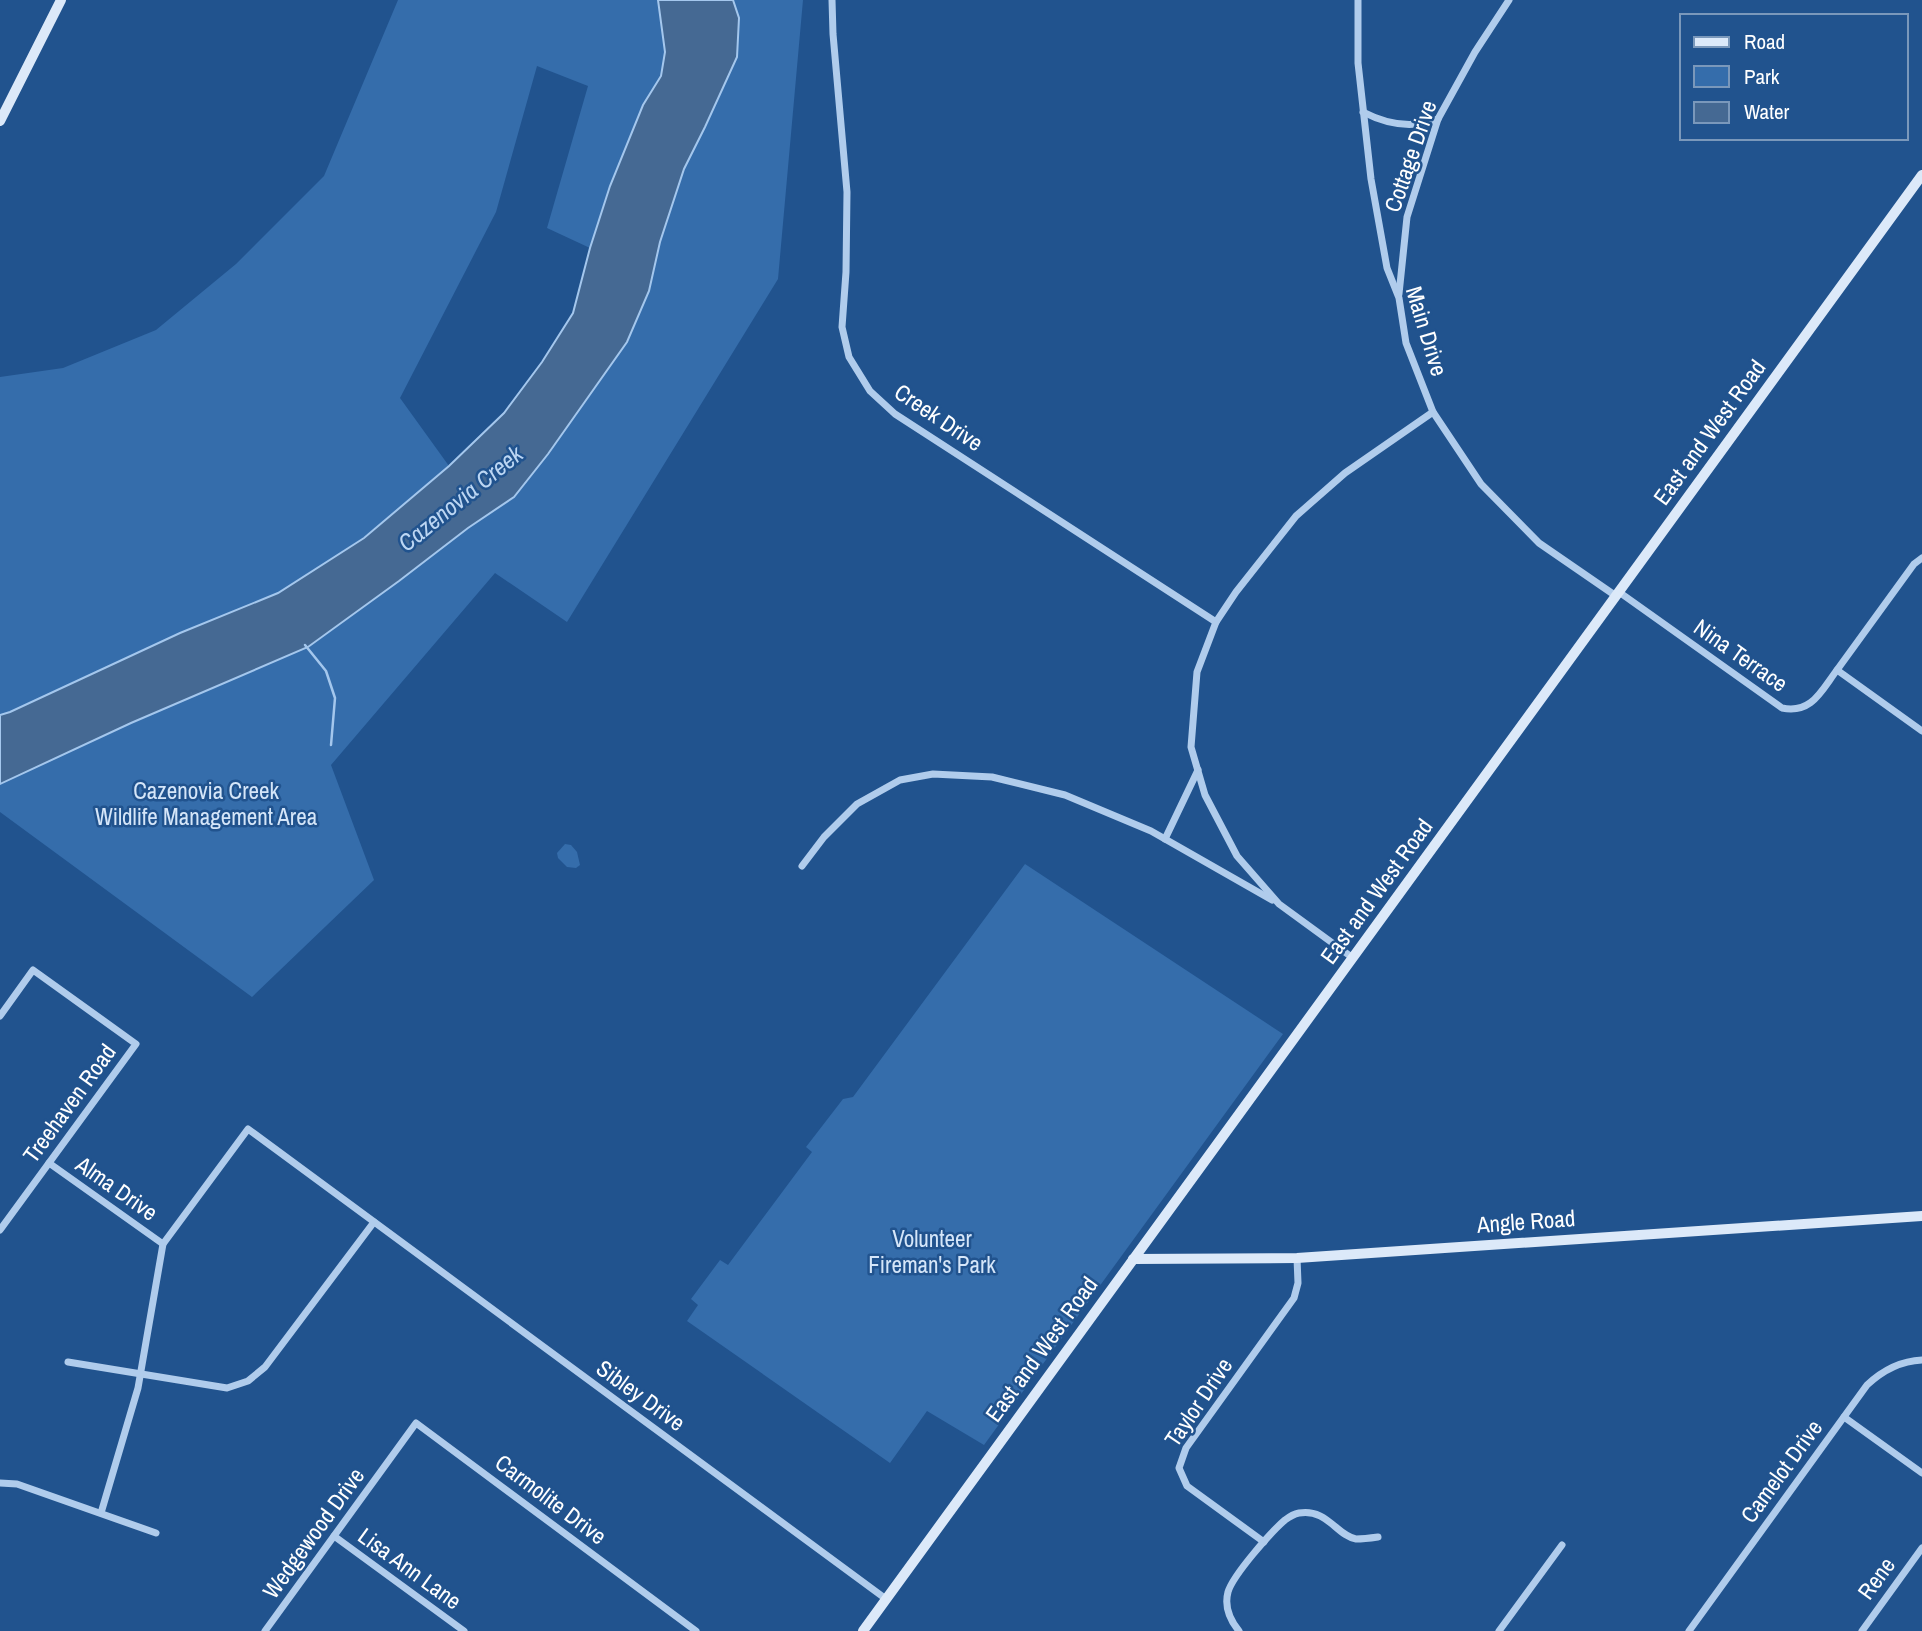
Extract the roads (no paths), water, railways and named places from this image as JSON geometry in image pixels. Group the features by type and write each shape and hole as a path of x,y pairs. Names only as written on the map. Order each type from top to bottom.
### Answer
{"street":[{"path":"0,121 61,0"},
{"name":"Creek Drive","path":"832,0 847,192 842,327 849,357 870,391 895,414 1216,621"},
{"name":"Main Drive","path":"1358,0 1357,64 1371,178 1387,268 1399,298 1406,342 1433,412 1481,484 1539,543 1618,594"},
{"name":"Cottage Drive","path":"1399,298 1407,217 1438,119 1475,52 1509,0"},
{"path":"1363,112 1398,125 1412,126 1438,119"},
{"name":"East and West Road","path":"863,1631 1922,176"},
{"path":"1279,904 1237,856 1205,795 1191,747 1197,672 1216,621 1296,516 1345,473 1433,412"},
{"name":"Nina Terrace","path":"1618,594 1782,708 1791,710 1808,706 1815,701 1914,564 1922,558"},
{"path":"1837,670 1922,731"},
{"path":"1165,839 1198,770"},
{"path":"802,866 824,837 857,804 900,780 933,774 992,777 1065,795 1151,831 1279,904 1353,958"},
{"name":"Treehaven Road","path":"0,1016 33,970 136,1044 0,1230"},
{"name":"Sibley Drive","path":"163,1244 248,1129 886,1599"},
{"name":"Alma Drive","path":"49,1163 163,1244"},
{"name":"Angle Road","path":"1133,1259 1297,1258 1922,1216"},
{"path":"68,1362 227,1388 248,1381 265,1367 374,1222"},
{"path":"101,1513 138,1388 163,1244"},
{"name":"Taylor Drive","path":"1264,1542 1186,1486 1179,1468 1185,1448 1294,1298 1298,1283 1297,1258"},
{"name":"Camelot Drive","path":"1689,1631 1862,1391 1877,1376 1900,1363 1922,1360"},
{"path":"1844,1417 1922,1473"},
{"name":"Carmolite Drive","path":"391,1457 416,1423 695,1631"},
{"name":"Wedgewood Drive","path":"265,1631 391,1457"},
{"path":"0,1483 17,1484 156,1533"},
{"path":"1239,1631 1228,1617 1228,1590 1241,1569 1285,1519 1300,1513 1319,1515 1354,1539 1378,1537"},
{"name":"Lisa Ann Lane","path":"334,1536 464,1631"},
{"path":"1499,1631 1562,1545"},
{"name":"Rene","path":"1862,1631 1922,1548"}],"water":[{"name":"Cazenovia Creek","path":"658,0 733,0 739,18 737,57 684,169 660,242 649,291 627,342 548,454 514,497 308,647 131,723 0,784 0,715 180,633 278,593 364,538 449,466 504,413 542,362 573,313 610,186 643,105 661,76 665,52"}],"waterway":[{"path":"305,645 326,671 335,698 331,745"}],"park label":[{"name":"Cazenovia Creek Wildlife Management Area","path":"206,803"},
{"name":"Volunteer Fireman's Park","path":"932,1251"}]}
